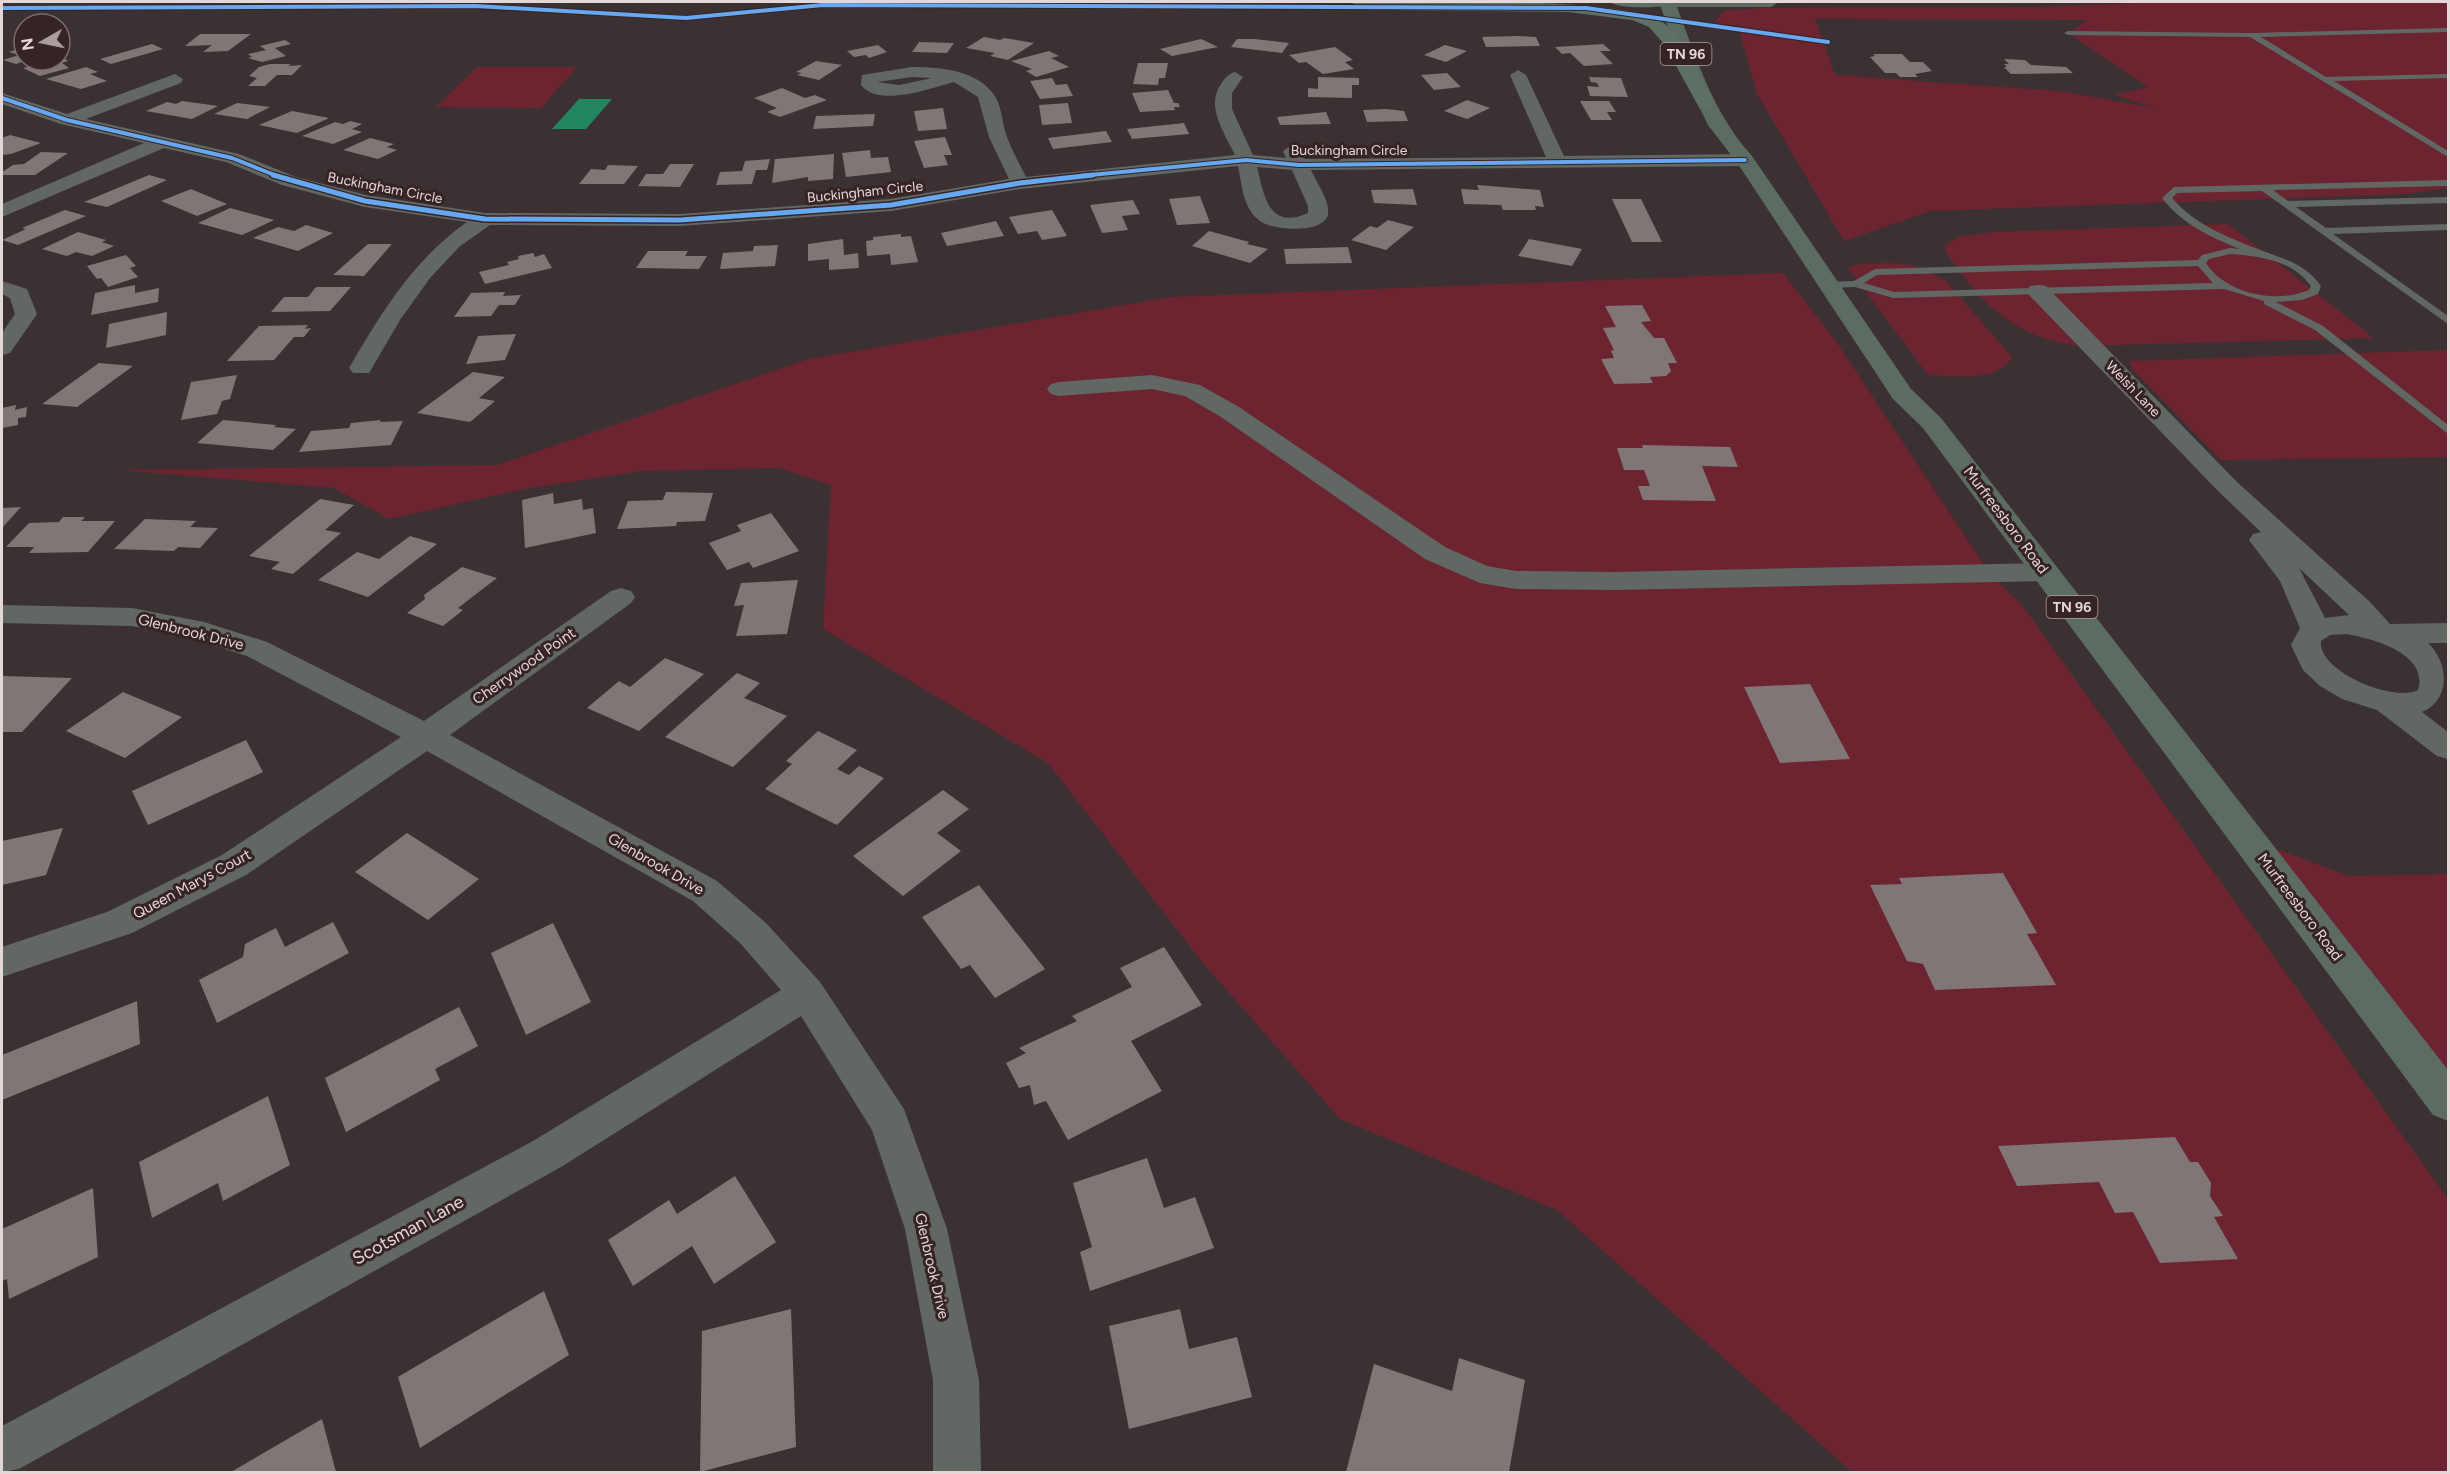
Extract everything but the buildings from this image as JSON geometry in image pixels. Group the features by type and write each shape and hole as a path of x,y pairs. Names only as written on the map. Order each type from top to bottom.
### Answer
{"highway":[{"path":"1360,2 1383,5 1592,6 1628,12 1653,22 1667,36 1706,105"},
{"path":"1436,2 1667,2"}],"main road":[{"name":"Murfreesboro Road","path":"1667,2 1706,105 1737,152 1842,284 1902,394 1932,423 2448,1102"},
{"path":"1667,2 1771,2"}],"street":[{"path":"1518,75 1554,154"},
{"path":"1235,76 1223,93 1223,109 1246,160 1257,206 1268,218 1283,223 1305,222 1318,216 1318,206 1296,158"},
{"path":"952,77 973,85 984,93 998,136 1020,183"},
{"path":"67,120 175,79"},
{"name":"Buckingham Circle","path":"2,98 15,105 67,120 232,158 289,181 365,201 485,219 680,220 891,205 1020,183 1246,160 1737,152"},
{"path":"2,211 164,141"},
{"path":"361,368 383,327 416,281 448,247 485,219"},
{"path":"2,287 19,294 26,314 2,348"},
{"name":"Welsh Lane","path":"2038,291 2228,487 2384,633"},
{"path":"1059,389 1152,382 1192,390 1230,412 1435,553 1480,574 1516,580 1616,581 2046,572"},
{"name":"Welsh Lane","path":"2228,487 2254,528 2293,579 2315,628"},
{"name":"Cherrywood Point","path":"426,736 621,597"},
{"name":"Glenbrook Drive","path":"2,614 132,617 194,629 257,649 426,736 705,891 753,933 807,993 890,1122 926,1229 956,1380 957,1473"},
{"name":"Welsh Lane","path":"2388,703 2423,703 2435,699 2445,689 2437,669 2425,656 2384,633 2347,624 2315,628 2307,637 2306,647 2312,660 2324,674 2358,693 2388,703 2448,748"},
{"path":"2384,633 2448,633"},
{"name":"Queen Marys Court","path":"2,962 119,922 234,865 426,736"},
{"name":"Scotsman Lane","path":"13,1456 547,1154 807,993"}],"lane":[{"path":"2068,33 2252,35 2448,30"},
{"path":"2252,35 2448,154"},
{"path":"2325,79 2448,76"},
{"path":"2448,183 2174,190 2167,198 2202,246 2204,271 2225,286 2260,297 2319,328 2448,430"},
{"path":"2264,188 2448,321"},
{"path":"2288,204 2448,200"},
{"path":"2325,231 2448,227"},
{"path":"2202,246 2267,255"},
{"path":"1842,284 1875,272 2202,246 2267,255 2301,269 2312,278 2316,286 2314,292 2307,297 2294,300 2260,297"},
{"path":"1842,284 1893,295 2225,286"},
{"path":"2307,297 2319,328"}],"shaded area":[{"path":"2168,2 2448,2 2448,188 2404,194 1931,211 1844,241 1757,94 1738,25 1712,25 1724,11 1761,8 2029,7","holes":["1815,19 2088,20 2068,33 2148,87 2114,95 2155,108 2060,91 1835,75"]},
{"path":"477,67 577,67 541,108 436,107"},
{"path":"579,99 612,99 586,129 552,129"},
{"path":"2228,224 2374,338 2080,346 2057,342 2036,335 2002,315 1972,287 1945,251 1946,245 1958,237 1993,232"},
{"path":"1861,264 1914,265 1946,281 2012,357 1996,371 1986,374 1962,377 1928,375 1848,268"},
{"path":"1783,273 1837,343 1991,575 2022,605 2448,1199 2448,1472 1852,1472 1557,1210 1340,1119 1202,962 1048,763 823,629 831,485 779,468 642,471 524,489 389,519 334,488 119,470 497,465 809,359 1170,297"},
{"path":"2448,350 2448,457 2221,460 2132,369 2129,361"},
{"path":"2247,838 2349,876 2448,874 2448,1102"}],"cycle path":[{"path":"2,8 476,6 686,18 823,5 1586,8 1828,42"},
{"path":"2,98 67,120 232,158 289,181 365,201 485,219 680,220 891,205 1020,183 1158,167 1246,160 1299,165 1745,160"}]}
